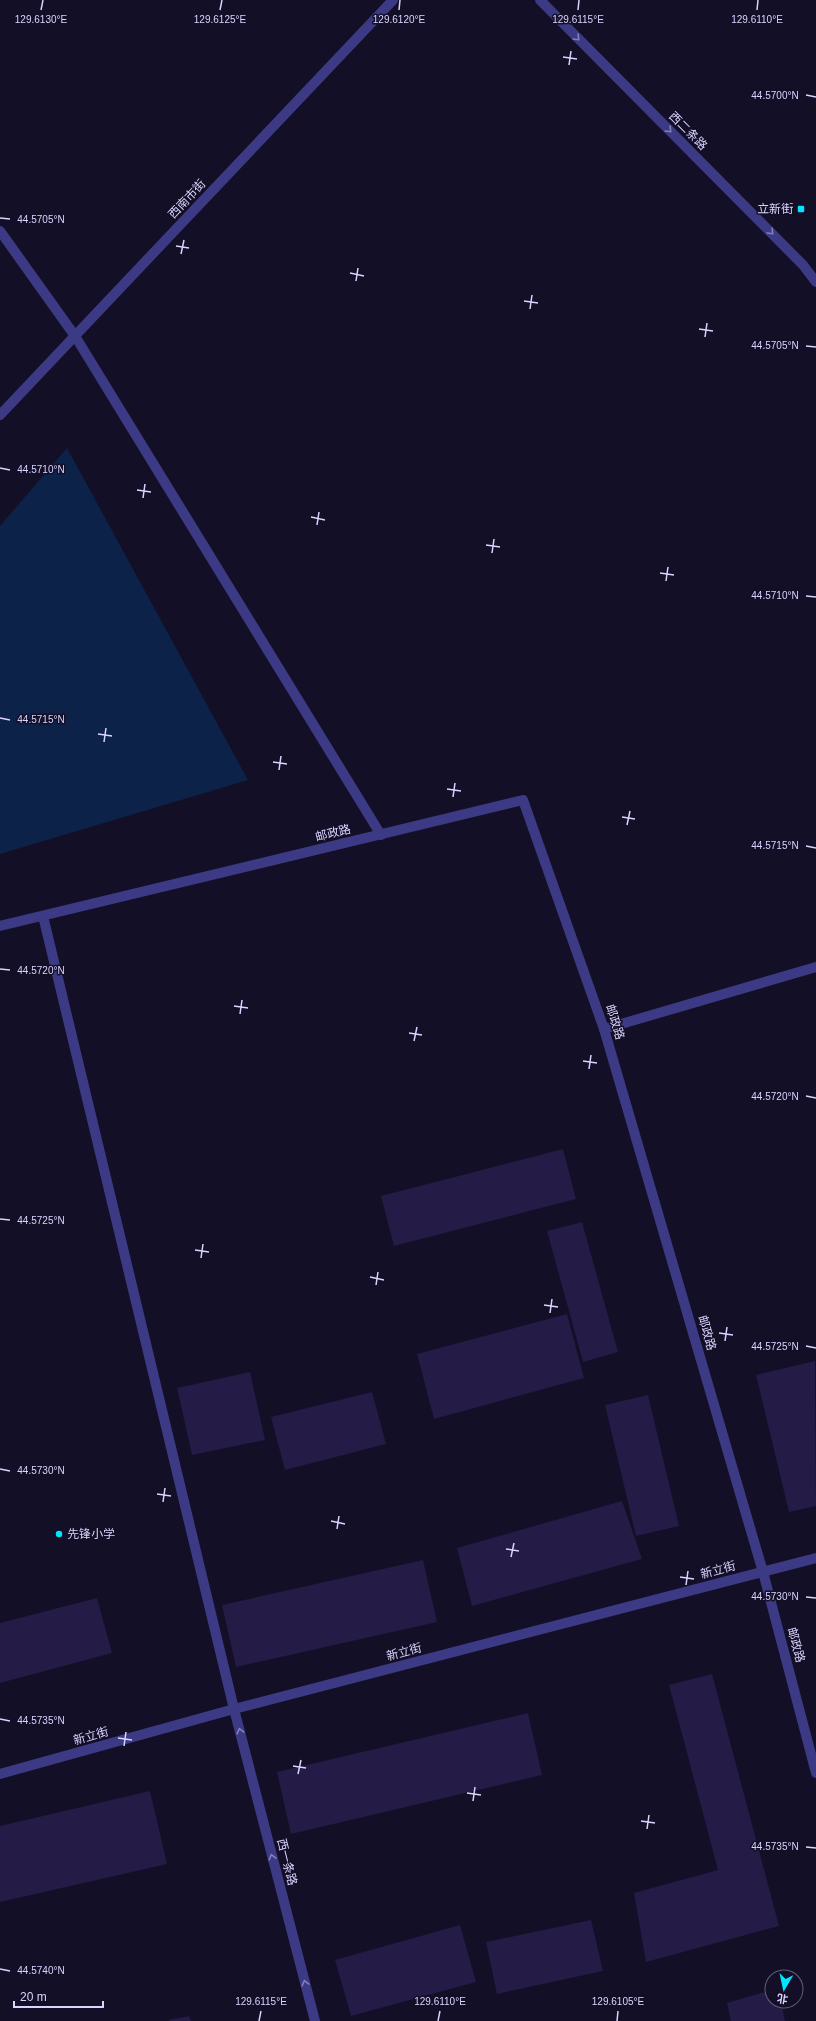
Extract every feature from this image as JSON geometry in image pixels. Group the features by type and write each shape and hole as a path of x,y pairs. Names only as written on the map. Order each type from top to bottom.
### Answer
{"street":[{"name":"西南市街","path":"0,415 393,0"},
{"name":"西二条路","path":"540,0 798,259 816,280"},
{"path":"0,231 75,336 380,835"},
{"name":"邮政路","path":"0,926 523,800 604,1029 763,1572 816,1773"},
{"name":"西一条路","path":"43,916 234,1709 315,2021"},
{"path":"604,1029 816,967"},
{"name":"新立街","path":"0,1774 234,1709 816,1558"}],"water":[{"path":"67,448 248,780 0,854 0,526"}],"building":[{"path":"563,1149 576,1199 394,1246 381,1196"},
{"path":"582,1222 618,1352 583,1362 547,1231"},
{"path":"567,1314 584,1378 434,1419 417,1354"},
{"path":"815,1361 816,1506 789,1512 756,1375"},
{"path":"250,1372 265,1440 192,1455 177,1388"},
{"path":"372,1392 386,1444 285,1470 271,1417"},
{"path":"648,1395 679,1526 636,1536 605,1405"},
{"path":"622,1501 642,1559 472,1606 457,1548"},
{"path":"423,1560 437,1622 236,1667 222,1605"},
{"path":"97,1598 112,1653 0,1683 0,1623"},
{"path":"712,1674 779,1926 646,1962 634,1893 718,1870 669,1685"},
{"path":"528,1713 542,1775 291,1834 277,1772"},
{"path":"150,1791 167,1864 0,1902 0,1826"},
{"path":"591,1920 603,1971 497,1994 486,1942"},
{"path":"460,1925 476,1982 351,2016 335,1960"},
{"path":"764,1992 764,2009 783,2009 785,2021 731,2021 727,2003"},
{"path":"189,2016 191,2021 169,2020"}],"place":[{"name":"立新街","path":"801,209"},
{"name":"先锋小学","path":"59,1534"}]}
